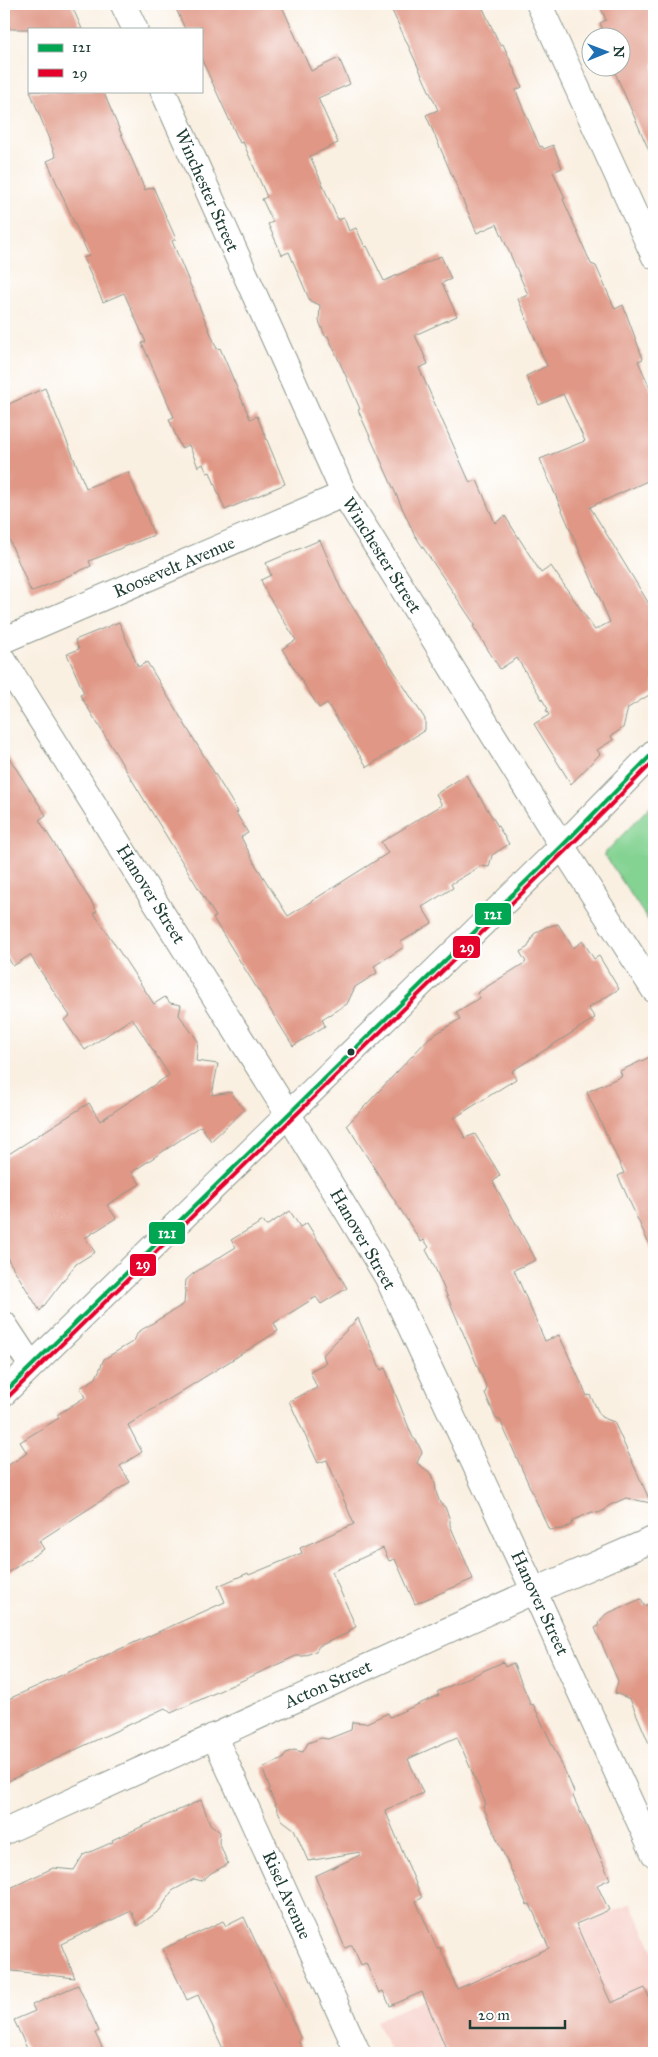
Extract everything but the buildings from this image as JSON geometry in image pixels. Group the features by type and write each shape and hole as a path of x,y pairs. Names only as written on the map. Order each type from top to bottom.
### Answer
{"street":[{"path":"124,4 135,28"},
{"path":"540,4 654,256"},
{"name":"Winchester Street","path":"163,92 344,494 562,846 654,990"},
{"name":"Roosevelt Avenue","path":"4,640 344,494"},
{"name":"Hanover Street","path":"4,660 288,1114 387,1277 534,1591 654,1854"},
{"path":"4,1394 31,1365 562,846 654,752"},
{"path":"4,1324 31,1365"},
{"name":"Acton Street","path":"4,1832 534,1591 654,1539"},
{"name":"Risel Avenue","path":"214,1736 358,2053"}],"shaded area":[{"path":"631,1903 654,1952 654,2053 391,2053 376,2021"}],"green space":[{"path":"654,802 654,929 604,854"}],"transit line":[{"name":"121","path":"4,1393 562,846 654,752"},
{"name":"29","path":"8,1397 566,850 654,761"}]}
